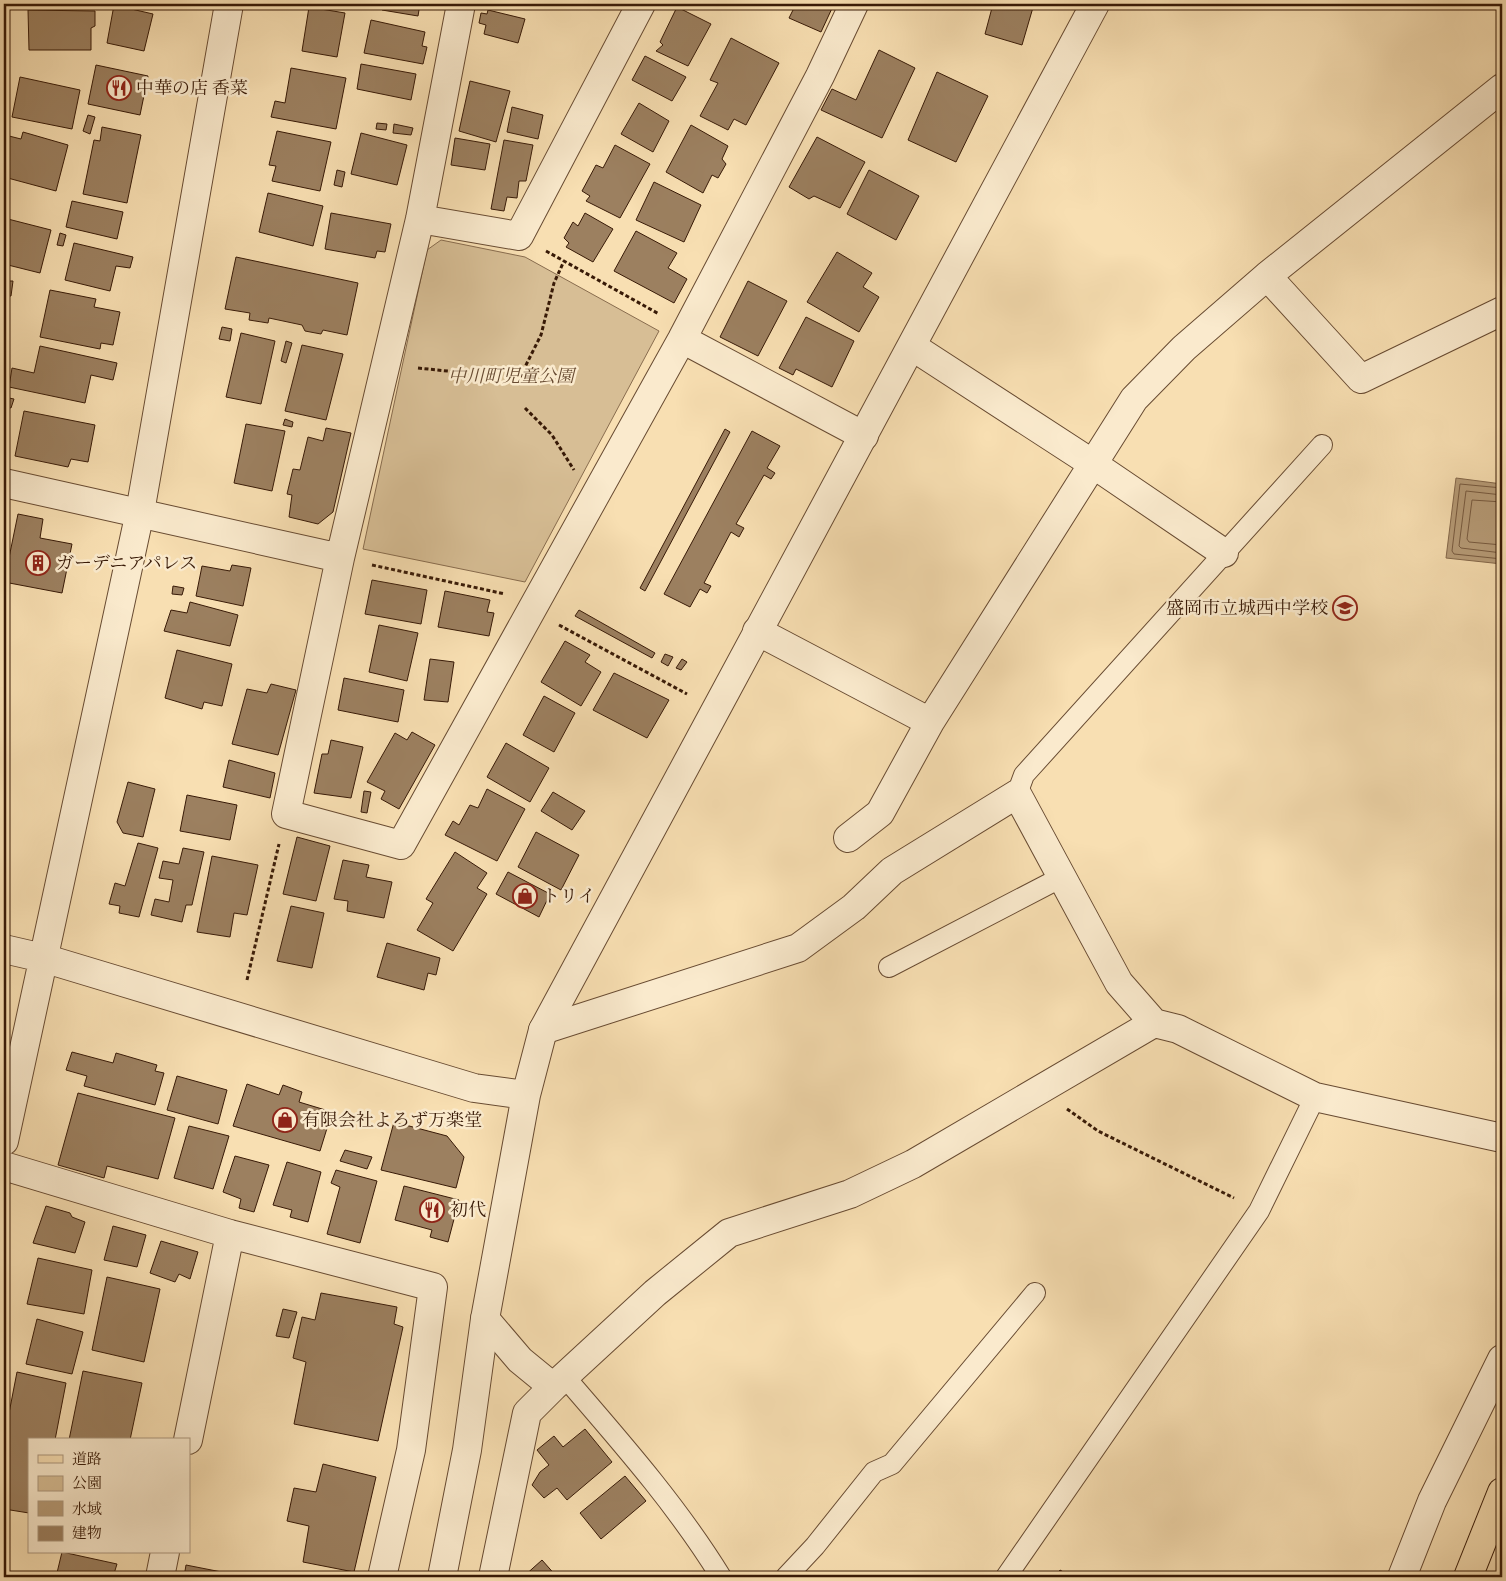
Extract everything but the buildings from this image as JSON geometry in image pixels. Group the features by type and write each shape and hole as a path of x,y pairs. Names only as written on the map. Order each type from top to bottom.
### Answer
{"main road":[{"path":"1468,1577 1502,1492"}],"street":[{"path":"4,1141 140,512 229,4"},
{"path":"461,4 420,219 340,558 286,814 401,845 684,334 820,76 854,4"},
{"path":"420,219 519,236 641,4"},
{"path":"442,1577 467,1450 486,1319 526,1095 543,1030 913,347 1095,4"},
{"path":"848,838 880,813 930,722 1134,399 1184,348 1267,276 1502,88"},
{"path":"1267,276 1361,378 1502,311"},
{"path":"684,334 864,436"},
{"path":"913,347 1093,464 1224,553"},
{"path":"4,483 340,558"},
{"path":"758,630 930,722"},
{"path":"543,1030 798,948 854,907 892,871 1017,794 1119,983 1154,1023 1178,1029 1315,1097 1502,1138"},
{"path":"4,949 44,958 474,1088 526,1095"},
{"path":"493,1577 527,1413 655,1293 729,1233 850,1194 913,1164 1154,1023"},
{"path":"4,1166 230,1234 433,1287 411,1450 382,1577"},
{"path":"188,1438 230,1234"},
{"path":"486,1319 520,1360 559,1382"},
{"path":"1402,1577 1432,1501 1502,1359"},
{"path":"160,1577 165,1554"}],"lane":[{"path":"1017,794 1024,775 1322,445"},
{"path":"889,967 1062,878"},
{"path":"1006,1577 1258,1211 1315,1097"},
{"path":"786,1577 815,1546 874,1472 892,1464 1035,1293"},
{"path":"559,1382 669,1500 696,1536 721,1577"}],"path":[{"path":"519,236 684,334"},
{"path":"520,377 541,335 554,283 564,262"},
{"path":"385,366 430,368 457,372 485,383"},
{"path":"525,408 552,435 580,479 598,492"},
{"path":"340,558 535,606 687,694"},
{"path":"247,980 286,814"},
{"path":"1046,1086 1063,1106 1098,1131 1258,1211"}],"green space":[{"name":"中川町児童公園","path":"441,240 525,257 659,331 525,582 363,549 427,250"}],"water":[{"path":"1456,478 1502,484 1502,564 1446,558"}],"place":[{"name":"中華の店 香菜","path":"119,88"},
{"name":"ガーデニアパレス","path":"38,563"},
{"name":"盛岡市立城西中学校","path":"1345,608"},
{"name":"トリイ","path":"525,896"},
{"name":"有限会社よろず万楽堂","path":"285,1120"},
{"name":"初代","path":"432,1210"}]}
